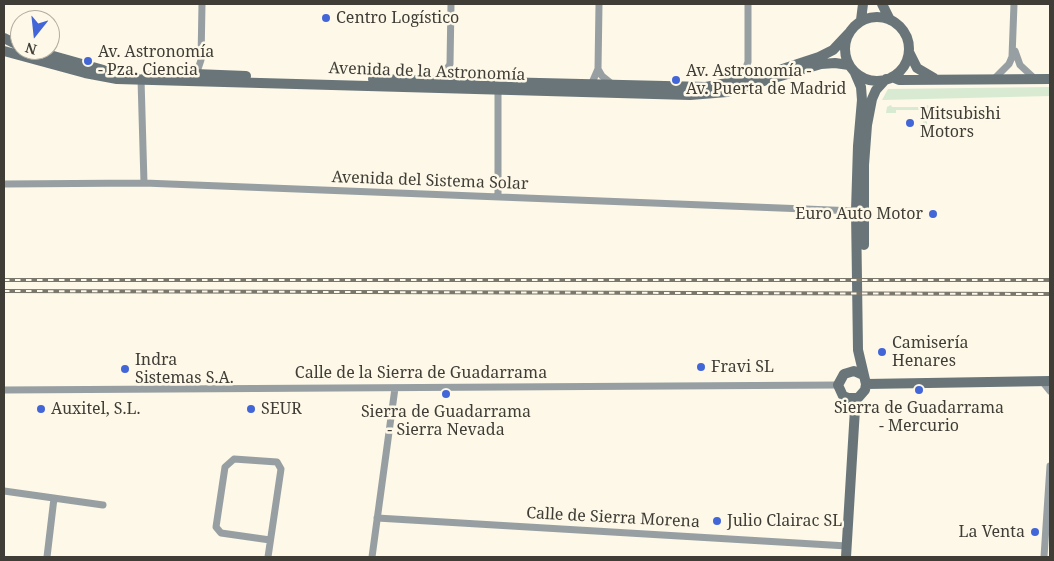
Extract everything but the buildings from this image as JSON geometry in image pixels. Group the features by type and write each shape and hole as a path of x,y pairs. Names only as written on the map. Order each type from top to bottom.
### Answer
{"street":[{"path":"190,77 201,60 202,4"},
{"path":"440,80 450,64 451,4"},
{"path":"572,92 588,88 594,83 598,69 599,4"},
{"path":"741,80 748,62 748,4"},
{"path":"862,20 863,4"},
{"path":"882,4 890,20 905,33 909,51 917,68 937,80"},
{"path":"994,79 1009,64 1014,46 1014,4"},
{"path":"858,350 848,371 839,380 838,385 843,396 854,399 862,395 865,380 858,350 859,262 856,211 858,146 862,100 861,87 845,55 845,43 849,33 862,20 872,17 890,20"},
{"name":"Avenida de la Astronomía","path":"60,58 100,70 190,77 215,74 440,80 500,90 698,95 727,92 760,80 833,50 849,33"},
{"path":"4,38 4,45"},
{"path":"1014,46 1020,65 1034,79"},
{"name":"Avenida de la Astronomía","path":"4,51 93,75 141,79 190,77 462,84 491,81 706,87 741,80 760,80 821,64 836,63 852,69"},
{"path":"859,262 864,243 865,149 870,107 876,90 902,68 909,51"},
{"path":"201,60 215,74"},
{"path":"748,62 760,80"},
{"path":"450,64 462,84"},
{"path":"598,69 602,76 612,84"},
{"path":"852,69 870,80 889,78 899,80 1050,79"},
{"path":"131,73 141,79"},
{"path":"141,79 146,75 156,73"},
{"path":"141,79 144,183"},
{"path":"491,81 500,90 498,196"},
{"path":"500,90 512,82"},
{"name":"Avenida del Sistema Solar","path":"4,184 144,183 856,211"},
{"path":"856,211 864,194"},
{"path":"856,211 864,228"},
{"path":"848,371 854,371 865,380 1046,382 1050,391"},
{"name":"Calle de la Sierra de Guadarrama","path":"4,390 838,385"},
{"path":"372,557 395,388"},
{"path":"846,557 855,409 854,399"},
{"path":"268,557 281,469 277,462 234,460 225,467 216,527 221,533 270,540"},
{"path":"1044,557 1050,466"},
{"path":"4,491 103,505"},
{"path":"47,557 54,498"},
{"name":"Calle de Sierra Morena","path":"377,518 847,546"}],"green space":[{"path":"1050,87 1050,96 882,100 888,89"},
{"path":"891,105 892,107 926,107 927,105 931,107 932,114 927,115 927,132 923,132 923,110 896,110 896,113 886,113 887,107"}],"railway":[{"path":"4,280 1050,280"},
{"path":"4,291 1050,294"}],"place":[{"name":"Centro Logístico","path":"326,18"},
{"name":"Av. Astronomía - Pza. Ciencia","path":"88,61"},
{"name":"Av. Astronomía - Av. Puerta de Madrid","path":"676,80"},
{"name":"Mitsubishi Motors","path":"910,123"},
{"name":"Euro Auto Motor","path":"933,214"},
{"name":"Camisería Henares","path":"882,352"},
{"name":"Fravi SL","path":"701,367"},
{"name":"Indra Sistemas S.A.","path":"125,369"},
{"name":"Sierra de Guadarrama - Mercurio","path":"919,390"},
{"name":"Sierra de Guadarrama - Sierra Nevada","path":"446,394"},
{"name":"Auxitel, S.L.","path":"41,409"},
{"name":"SEUR","path":"251,409"},
{"name":"Julio Clairac SL","path":"717,521"},
{"name":"La Venta","path":"1035,532"}]}
